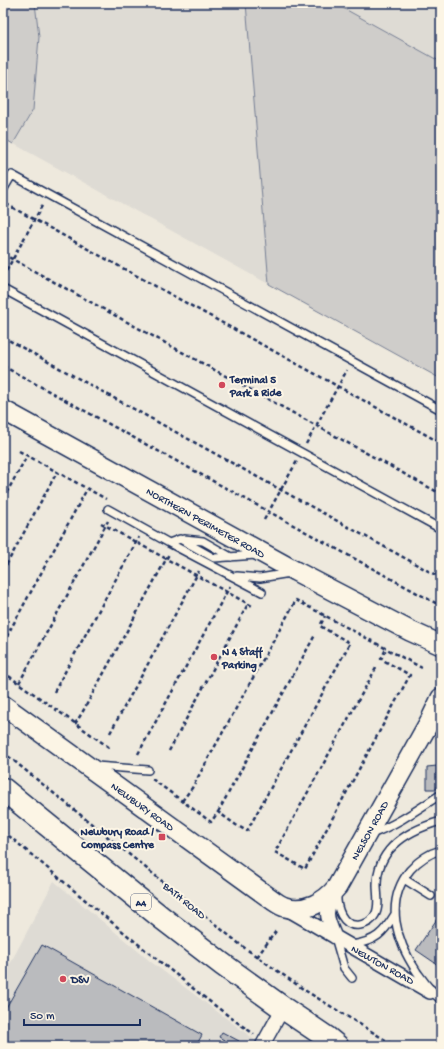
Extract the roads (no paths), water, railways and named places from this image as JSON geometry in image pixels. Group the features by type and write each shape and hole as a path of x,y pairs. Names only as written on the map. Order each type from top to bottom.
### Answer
{"highway":[{"name":"A4","path":"3,790 162,918 328,1043 347,1046"}],"street":[{"name":"NORTHERN PERIMETER ROAD","path":"3,410 295,571 410,632"},
{"path":"410,632 441,645"},
{"path":"410,632 431,648 441,660"},
{"name":"NELSON ROAD","path":"284,907 301,908 318,904 331,895 338,887 435,717 441,698"},
{"name":"NEWBURY ROAD","path":"3,705 284,907"},
{"path":"335,937 326,914 338,887"},
{"name":"NEWTON ROAD","path":"284,907 430,992"},
{"path":"263,1043 283,1008"}],"lane":[{"path":"3,190 12,175 441,410"},
{"path":"3,289 441,530"},
{"path":"108,509 262,592"},
{"path":"169,543 180,539 203,541 231,557 266,555"},
{"path":"229,574 245,578 260,578 295,571"},
{"path":"88,766 147,772"},
{"path":"367,835 385,829 406,818 440,794 441,798"},
{"path":"338,887 338,909 343,918 356,926 368,923 377,911 377,872 382,859 391,847 412,832 423,826 441,821"},
{"path":"441,850 425,857 413,866 399,887 396,899 395,914 400,941 406,954 430,992 441,1000"},
{"path":"404,879 431,896"},
{"path":"350,946 369,942 380,934 395,914"},
{"path":"335,937 344,968 352,978"}],"place":[{"name":"Terminal 5 Park & Ride","path":"222,385"},
{"name":"N 4 Staff Parking","path":"214,657"},
{"name":"Newbury Road / Compass Centre","path":"162,837"},
{"name":"DSV","path":"63,979"}]}
